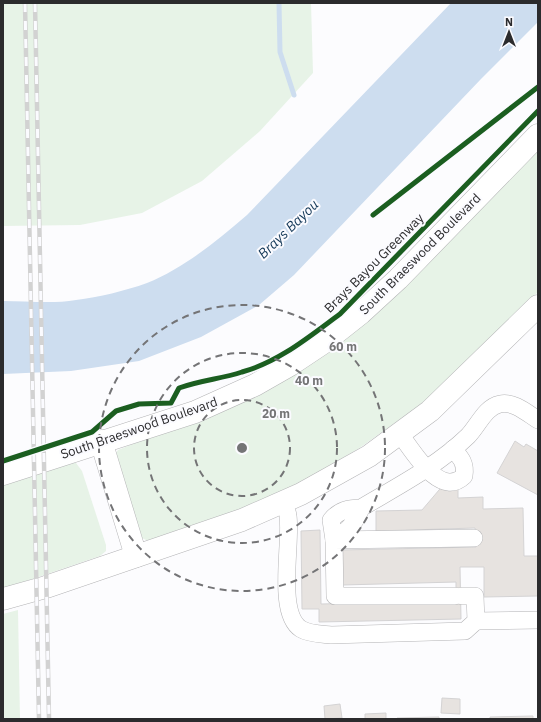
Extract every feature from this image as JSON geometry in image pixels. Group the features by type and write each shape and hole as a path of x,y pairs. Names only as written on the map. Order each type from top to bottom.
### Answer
{"main road":[{"name":"South Braeswood Boulevard","path":"3,474 101,441 195,412 255,385 323,343 361,313 398,279 538,135"},
{"path":"3,599 46,587 242,520 300,494 369,456 430,411 535,313"},
{"path":"101,441 136,556"}],"lane":[{"path":"476,622 475,596 335,596 334,540 331,520 336,513 349,508 361,508 427,469 469,435 489,410 498,404 508,403 523,410 538,420"},
{"path":"400,434 427,469 437,479 442,481 459,481 464,476 465,467 461,458 453,449"},
{"path":"282,502 288,515 290,538 286,570 290,612 293,620 301,629 311,633 331,635 465,631 476,622 538,620"},
{"path":"334,540 474,538"}],"shaded area":[{"path":"3,3 311,3 313,73 260,131 202,181 142,213 80,225 3,226"},
{"path":"538,148 538,292 436,394 358,449 292,487 239,510 154,539 148,541 142,538 116,453 118,450 261,392"},
{"path":"70,463 76,463 82,471 106,545 106,551 100,556 3,589 3,484"},
{"path":"18,610 20,719 3,719 3,614"}],"water":[{"name":"Brays Bayou","path":"451,3 538,3 538,22 481,79 294,275 259,305 201,337 139,361 71,371 3,374 3,301 58,302 85,299 130,289 147,283 187,262 212,244 247,215"}],"building":[{"path":"515,441 524,447 526,444 538,451 538,495 497,473"},
{"path":"445,483 458,483 458,498 483,497 483,509 523,508 524,556 538,556 538,596 484,597 484,567 460,567 461,619 319,622 319,609 302,609 301,531 320,530 321,604 456,601 456,582 342,585 341,550 476,547 475,528 376,531 376,511 422,510"},
{"path":"442,698 460,699 460,714 441,713"},
{"path":"340,704 342,718 325,719 324,706"},
{"path":"386,713 386,719 365,719 365,714"},
{"path":"533,716 533,719 490,719 490,717"},
{"path":"439,717 439,719 397,719 397,718"}],"waterway":[{"path":"279,3 280,52 294,95"}],"railway":[{"path":"25,3 39,719"},
{"path":"35,3 49,719"}],"cycle path":[{"path":"373,215 538,87"},
{"name":"Brays Bayou Greenway","path":"3,461 92,432 116,411 139,404 171,403 179,388 256,368 294,348 340,314 538,111"}]}
